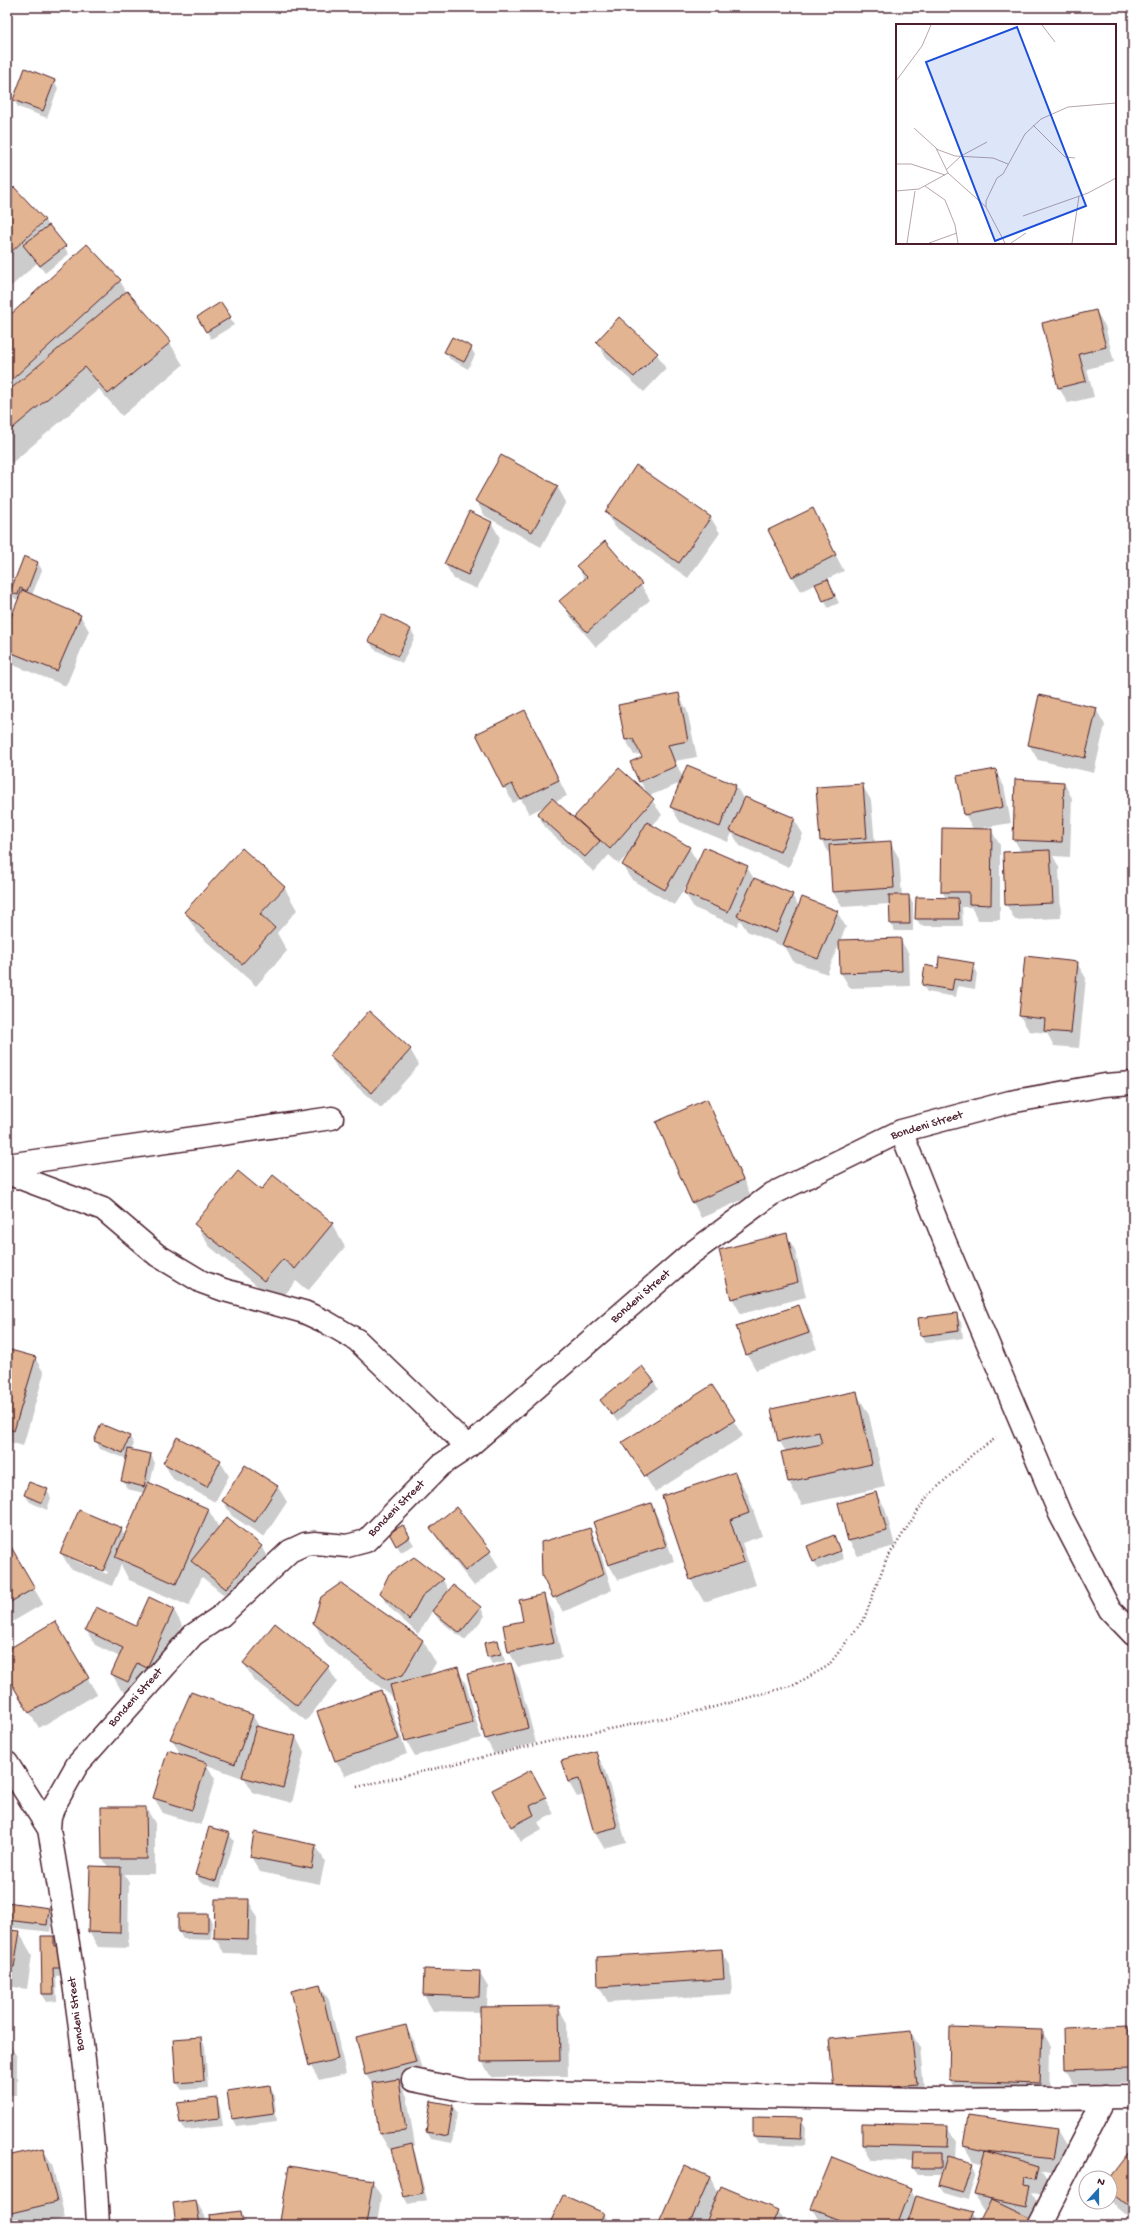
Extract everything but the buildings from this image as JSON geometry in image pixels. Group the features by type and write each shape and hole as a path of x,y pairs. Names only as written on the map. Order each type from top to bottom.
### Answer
{"street":[{"name":"Bondeni Street","path":"98,2225 96,2190 77,2000 49,1829 50,1816 54,1804 77,1765 193,1635 221,1616 290,1551 305,1544 315,1543 348,1546 366,1541 441,1465 468,1447 689,1255 772,1194 901,1131 1010,1102 1105,1085 1133,1083"},
{"path":"7,1165 332,1118"},
{"path":"901,1131 1060,1514 1110,1610 1133,1634"},
{"path":"7,1173 103,1208 157,1255 202,1282 224,1290 304,1312 357,1340 468,1447"},
{"path":"7,1763 49,1829"},
{"path":"413,2080 467,2091 921,2098 1133,2097"},
{"path":"1039,2225 1105,2097"}],"path":[{"path":"357,1787 560,1739 703,1710 794,1685 828,1666 864,1619 886,1560 926,1497 973,1454 1021,1421"}]}
